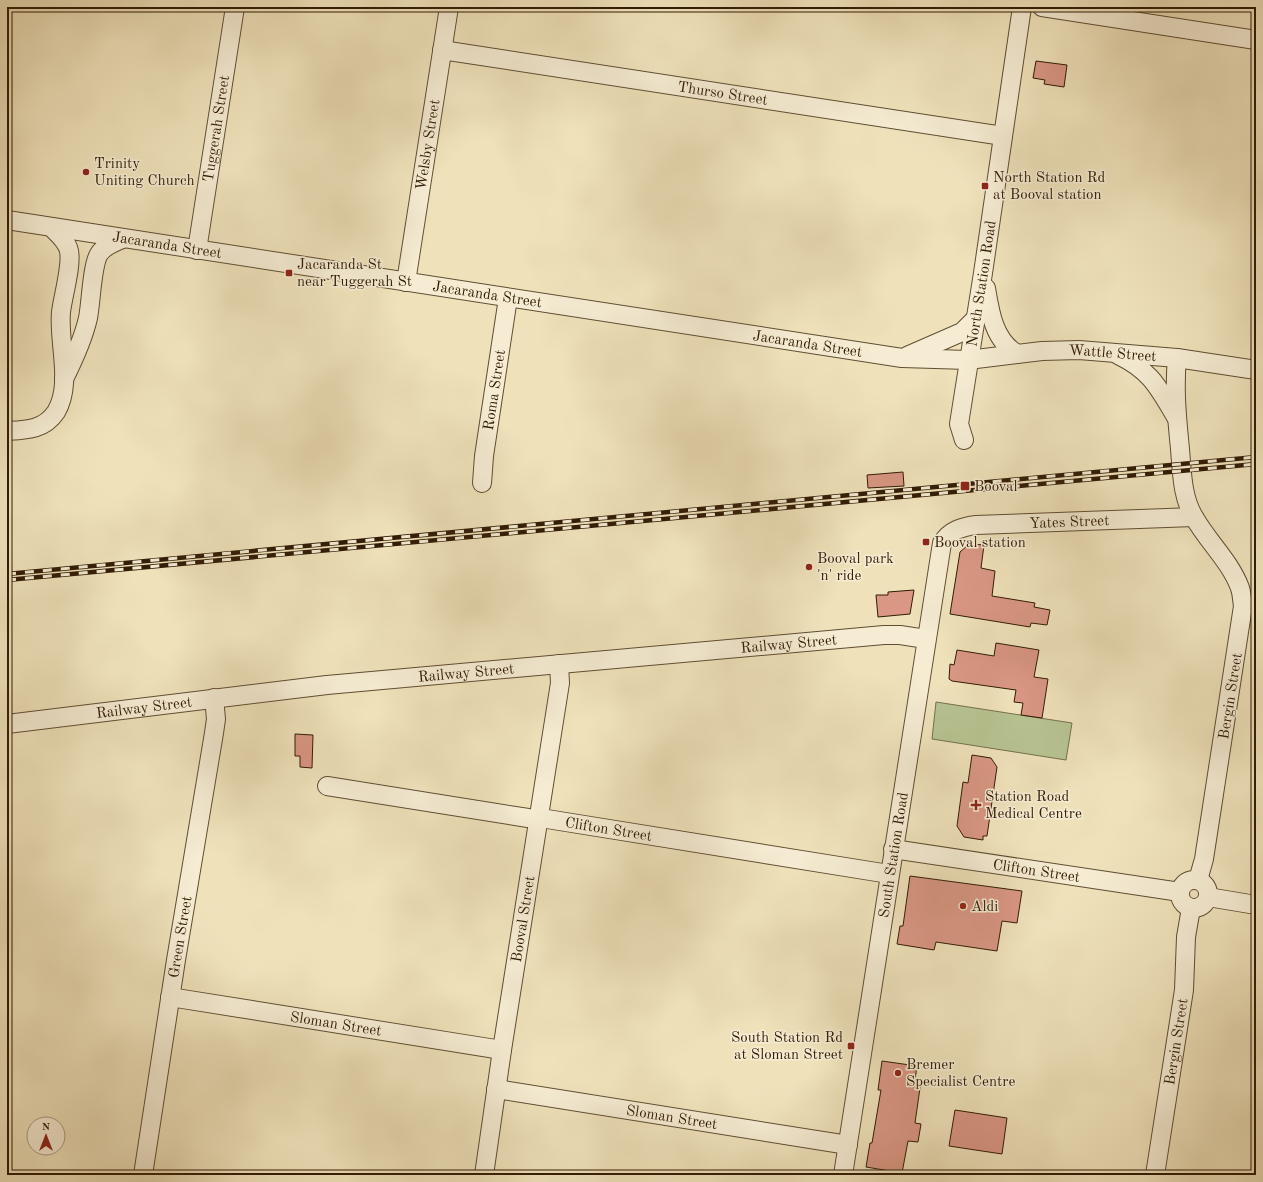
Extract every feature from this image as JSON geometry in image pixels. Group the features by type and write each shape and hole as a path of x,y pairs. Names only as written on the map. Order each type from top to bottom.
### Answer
{"street":[{"name":"Tuggerah Street","path":"197,250 235,7"},
{"name":"Welsby Street","path":"406,282 449,7"},
{"name":"North Station Road","path":"964,440 959,424 1022,7"},
{"path":"1042,7 1256,40"},
{"name":"Thurso Street","path":"442,50 1003,136"},
{"name":"Jacaranda Street","path":"7,220 122,239 902,358 968,360"},
{"path":"7,431 31,429 42,425 56,411 61,399 64,379 61,313 69,252 65,241 51,227"},
{"path":"64,379 84,335 97,258 105,247 122,239"},
{"path":"983,273 990,315 1005,345 1017,354"},
{"name":"Roma Street","path":"482,483 484,456 508,298"},
{"path":"902,358 962,332 975,319"},
{"name":"Wattle Street","path":"968,360 1042,351 1079,350 1178,358 1256,370"},
{"path":"1112,353 1128,360 1143,370 1151,378 1159,387 1177,419"},
{"name":"Bergin Street","path":"1178,358 1175,382 1177,419 1184,488 1188,504 1194,517 1232,571 1240,590 1243,606 1206,851 1198,880"},
{"name":"Yates Street","path":"947,536 960,528 976,525 1194,517"},
{"name":"South Station Road","path":"843,1175 940,546 947,536"},
{"name":"Railway Street","path":"7,724 327,685 884,636 926,639"},
{"name":"Booval Street","path":"484,1175 502,1050 560,683 559,664"},
{"name":"Green Street","path":"143,1175 170,997 214,733 216,718 214,698"},
{"name":"Clifton Street","path":"327,786 547,819 889,874"},
{"name":"Clifton Street","path":"893,848 1180,892"},
{"path":"1198,880 1206,886 1208,897 1202,906 1192,908 1183,903 1180,892 1186,882 1198,880"},
{"path":"1208,897 1256,905"},
{"name":"Bergin Street","path":"1155,1175 1184,990 1186,937 1192,908"},
{"name":"Sloman Street","path":"170,997 502,1050"},
{"name":"Sloman Street","path":"496,1089 848,1144"}],"green space":[{"path":"936,702 1072,723 1066,760 932,739"}],"building":[{"path":"1036,61 1067,65 1064,87 1044,84 1045,80 1033,78"},
{"path":"903,472 904,486 868,488 867,475"},
{"path":"969,544 984,545 981,568 995,571 992,596 1035,603 1034,607 1050,610 1047,625 1031,623 1030,627 950,614 960,552"},
{"path":"914,590 910,614 878,617 876,595 888,595 888,592"},
{"path":"996,643 1039,650 1034,677 1048,679 1042,718 1021,715 1023,703 1014,702 1016,690 952,681 949,679 950,664 954,665 957,650 994,656"},
{"path":"295,734 313,735 312,768 300,767 300,756 295,756"},
{"name":"Station Road Medical Centre","path":"972,755 991,758 997,767 987,836 983,836 983,840 964,837 957,826 963,782 968,783"},
{"name":"Aldi","path":"910,876 1022,891 1017,923 1002,921 997,951 936,942 934,950 897,944 900,926 903,926"},
{"path":"882,1061 917,1066 915,1080 921,1081 915,1123 921,1124 918,1142 908,1141 902,1173 866,1167 870,1143 872,1143 881,1090 878,1090"},
{"path":"955,1110 1007,1118 1002,1154 949,1146"}],"railway":[{"path":"7,574 1256,457"},
{"path":"7,580 1256,464"}],"place":[{"name":"Trinity Uniting Church","path":"86,172"},
{"name":"North Station Rd at Booval station","path":"985,186"},
{"name":"Jacaranda St near Tuggerah St","path":"289,273"},
{"name":"Booval","path":"965,486"},
{"name":"Booval station","path":"926,542"},
{"name":"Booval park 'n' ride","path":"809,567"},
{"name":"Station Road Medical Centre","path":"976,805"},
{"name":"Aldi","path":"963,906"},
{"name":"South Station Rd at Sloman Street","path":"851,1046"},
{"name":"Bremer Specialist Centre","path":"898,1073"}]}
